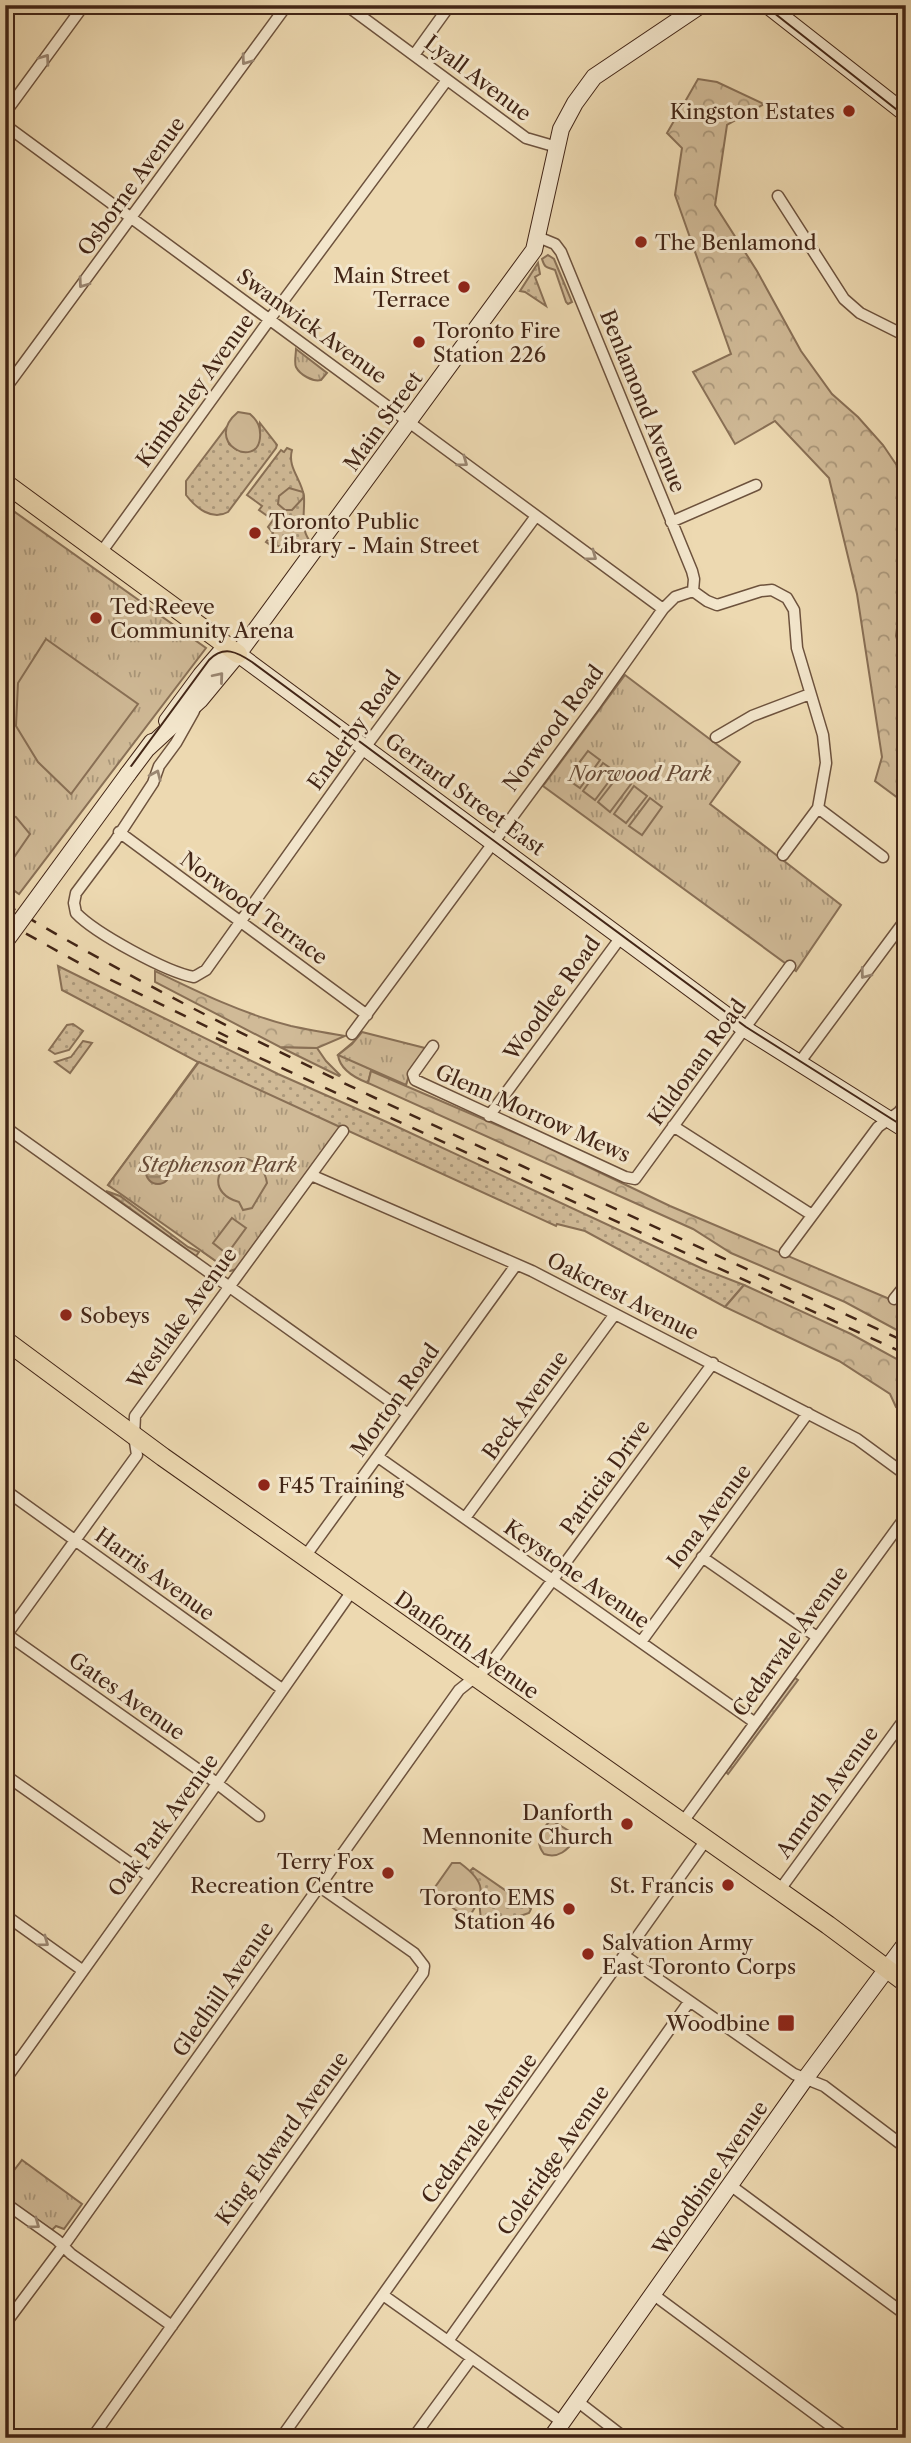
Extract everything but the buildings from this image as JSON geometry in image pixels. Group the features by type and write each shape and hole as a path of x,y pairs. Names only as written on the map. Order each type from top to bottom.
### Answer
{"main road":[{"name":"Main Street","path":"147,749 200,700 232,650 409,421 534,250 561,129 567,115 594,77 701,5"},
{"path":"767,5 905,111"},
{"name":"Gerrard Street East","path":"5,483 745,1028 906,1130"},
{"name":"Main Street","path":"5,942 201,675 232,650"},
{"name":"Danforth Avenue","path":"5,1339 304,1558 906,1983"},
{"name":"Woodbine Avenue","path":"551,2438 805,2079 906,1943"}],"street":[{"path":"5,113 84,5"},
{"name":"Osborne Avenue","path":"5,389 287,5"},
{"name":"Lyall Avenue","path":"346,5 526,138 557,147"},
{"path":"414,55 450,5"},
{"name":"Kimberley Avenue","path":"100,554 447,80"},
{"name":"Swanwick Avenue","path":"5,125 663,609"},
{"path":"778,196 844,299 860,313 906,335"},
{"name":"Benlamond Avenue","path":"538,237 555,244 561,252 692,571 693,591"},
{"path":"671,522 755,485"},
{"name":"Enderby Road","path":"206,970 364,748 536,516"},
{"path":"693,591 718,605 766,590 775,591 787,598 795,615 797,648 826,749 825,777 818,808 783,855"},
{"name":"Norwood Road","path":"352,1034 663,609 675,597 693,591"},
{"path":"716,737 752,716 810,694"},
{"name":"Main Street","path":"200,700 176,743 159,766 153,783 76,893 74,903 76,913 83,921 134,951 188,976 194,977 206,970"},
{"path":"818,808 883,857"},
{"name":"Norwood Terrace","path":"119,832 367,1015"},
{"path":"799,1063 906,919"},
{"name":"Woodlee Road","path":"489,1116 621,937"},
{"name":"Kildonan Road","path":"635,1179 790,966"},
{"name":"Glenn Morrow Mews","path":"433,1046 413,1074 415,1080 489,1116 625,1177 635,1179"},
{"path":"785,1252 878,1127 899,1112 906,1103"},
{"path":"673,1126 812,1215"},
{"path":"5,1127 408,1414"},
{"name":"Westlake Avenue","path":"6,1635 137,1455 135,1416 343,1131"},
{"name":"Oakcrest Avenue","path":"311,1175 516,1265 713,1363 857,1439 906,1475"},
{"name":"Morton Road","path":"304,1558 516,1265"},
{"path":"894,1299 906,1284"},
{"name":"Beck Avenue","path":"465,1518 615,1314"},
{"name":"Patricia Drive","path":"475,1678 489,1666 713,1363"},
{"name":"Iona Avenue","path":"641,1642 808,1413"},
{"name":"Keystone Avenue","path":"378,1457 754,1722"},
{"name":"Harris Avenue","path":"5,1490 282,1689"},
{"name":"Cedarvale Avenue","path":"682,1823 906,1516"},
{"path":"702,1556 817,1637"},
{"name":"Oak Park Avenue","path":"5,2080 352,1591"},
{"name":"Gates Avenue","path":"6,1635 206,1775 258,1816"},
{"name":"Gledhill Avenue","path":"5,2324 63,2247 459,1690 475,1678"},
{"name":"Amroth Avenue","path":"779,1891 906,1717"},
{"path":"5,1775 150,1877"},
{"name":"Cedarvale Avenue","path":"281,2438 706,1840"},
{"name":"King Edward Avenue","path":"92,2438 423,1973 424,1966 414,1953 320,1887"},
{"path":"5,1915 82,1969"},
{"path":"625,1956 794,2074 824,2086 906,2148"},
{"name":"Coleridge Avenue","path":"448,2341 689,2002"},
{"path":"5,2055 17,2063"},
{"path":"730,2185 906,2315"},
{"path":"5,2203 172,2326"},
{"path":"383,2295 562,2422"},
{"path":"654,2295 847,2438"},
{"path":"413,2438 471,2359"},
{"path":"577,2402 625,2438"}],"green space":[{"path":"698,79 717,82 764,104 727,125 715,205 757,271 801,351 832,394 858,417 883,445 906,479 906,596 901,598 896,636 906,668 906,804 875,781 882,757 857,594 829,478 775,421 735,444 693,372 731,354 675,195 682,148 667,133"},
{"path":"548,255 554,259 572,302 568,304 555,270 543,262 542,259"},
{"path":"538,263 540,274 535,277 546,306 520,291"},
{"path":"296,349 327,373 321,380 311,379 298,370 295,363"},
{"path":"238,412 250,414 259,427 257,447 250,452 242,452 228,442 228,423"},
{"path":"260,423 277,445 276,448 228,512 216,515 199,508 186,495 186,481 226,428 229,444 237,450 259,439"},
{"path":"287,448 292,450 291,462 303,491 304,525 309,540 305,546 291,548 287,545 278,546 271,541 269,544 266,542 273,533 268,527 273,520 259,510 262,506 247,495 281,450 284,452"},
{"path":"289,488 303,492 304,497 292,510 285,510 278,504 279,496"},
{"path":"5,505 206,648 19,894 5,884"},
{"path":"46,639 138,704 71,794 38,762 16,726 18,683"},
{"name":"Norwood Park","path":"625,675 740,762 710,804 841,905 796,971 543,786"},
{"path":"588,751 600,760 580,788 567,779"},
{"path":"603,763 616,772 595,800 583,791"},
{"path":"619,775 631,784 610,812 598,802"},
{"path":"634,786 647,796 626,823 614,814"},
{"path":"650,798 662,807 642,835 629,826"},
{"path":"5,813 16,817 30,834 8,866 5,865"},
{"name":"Stephenson Park","path":"58,966 278,1074 703,1269 744,1285 725,1307 585,1231 557,1224 556,1226 340,1127 236,1269 230,1271 203,1252 205,1248 108,1185 198,1062 62,990"},
{"path":"155,971 238,1009 291,1026 345,1036 317,1048 280,1047 155,982"},
{"path":"73,1024 83,1031 69,1050 55,1054 49,1050 67,1025"},
{"path":"362,1032 425,1048 406,1085 338,1055"},
{"path":"358,1038 408,1075 406,1085 371,1071 368,1083 345,1069 338,1055"},
{"path":"83,1041 92,1043 70,1073 55,1062 71,1057"},
{"path":"280,1047 317,1048 340,1075 339,1076"},
{"name":"Stephenson Park","path":"199,1062 340,1127 236,1269 230,1271 108,1185"},
{"path":"371,1071 534,1141 670,1206 906,1306 906,1335 845,1302 731,1253 693,1229 368,1083"},
{"path":"241,1158 251,1160 258,1166 267,1183 252,1208 243,1210 239,1202 223,1193 218,1180 225,1167"},
{"path":"106,1191 120,1196 188,1247 199,1252 196,1256"},
{"path":"232,1218 246,1228 227,1254 213,1243"},
{"path":"744,1285 851,1334 906,1364 906,1414 896,1407 890,1394 839,1361 725,1307"},
{"path":"795,1678 798,1680 728,1774 726,1772"},
{"path":"551,1820 574,1834 576,1839 566,1850 554,1855 544,1854 539,1845 541,1832"},
{"path":"452,1863 460,1863 469,1870 481,1888 478,1902 468,1919 434,1894 433,1890"},
{"path":"473,1868 528,1906 531,1909 529,1913 482,1929 481,1898 470,1871"},
{"path":"22,2160 82,2204 64,2229 56,2226 52,2230 5,2197 5,2182"}],"shaded area":[{"path":"158,1160 167,1163 170,1172 167,1181 158,1184 149,1181 146,1172 149,1163"}],"tram line":[{"path":"764,5 906,117"},
{"path":"5,938 209,660 225,651 230,652 252,662 746,1027 906,1128"}],"railway":[{"path":"5,904 194,1009 324,1073 906,1342"},
{"path":"5,922 99,974 228,1037"},
{"path":"216,1038 906,1354"}],"place":[{"name":"Kingston Estates","path":"849,111"},
{"name":"The Benlamond","path":"641,242"},
{"name":"Main Street Terrace","path":"464,287"},
{"name":"Toronto Fire Station 226","path":"419,342"},
{"name":"Toronto Public Library - Main Street","path":"255,533"},
{"name":"Ted Reeve Community Arena","path":"96,618"},
{"name":"Sobeys","path":"66,1315"},
{"name":"F45 Training","path":"264,1485"},
{"name":"Danforth Mennonite Church","path":"627,1824"},
{"name":"Terry Fox Recreation Centre","path":"388,1873"},
{"name":"St. Francis","path":"728,1885"},
{"name":"Toronto EMS Station 46","path":"569,1909"},
{"name":"Salvation Army East Toronto Corps","path":"588,1954"},
{"name":"Woodbine","path":"786,2023"}]}
